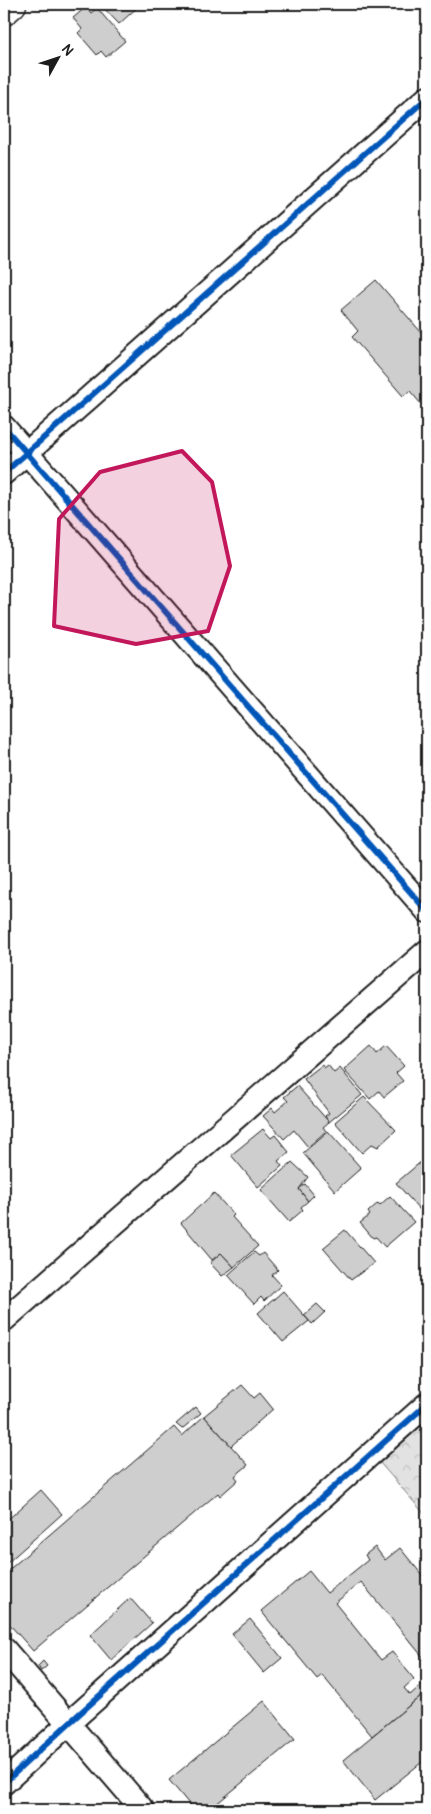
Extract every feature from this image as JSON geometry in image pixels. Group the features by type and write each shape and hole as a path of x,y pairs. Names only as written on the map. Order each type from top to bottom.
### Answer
{"street":[{"path":"4,11 12,4"},
{"path":"4,473 427,98"},
{"path":"4,427 427,912"},
{"path":"4,1320 427,951"},
{"path":"4,1783 427,1404"},
{"path":"4,1649 143,1810"}],"highlighted area":[{"path":"182,451 212,482 230,566 208,631 136,644 54,626 59,519 100,472"}],"green space":[{"path":"427,1421 427,1517 380,1463"}],"building":[{"path":"100,4 141,4 119,24"},
{"path":"86,7 91,13 97,8 125,41 106,57 101,51 97,55 78,33 82,29 73,18"},
{"path":"376,280 427,339 427,411 410,391 403,396 352,337 358,331 341,310"},
{"path":"371,1046 377,1054 386,1046 404,1066 396,1073 403,1081 384,1097 379,1091 370,1099 344,1070"},
{"path":"322,1065 324,1068 328,1065 334,1073 340,1068 362,1095 329,1122 325,1116 329,1113 304,1079"},
{"path":"297,1086 329,1122 323,1127 326,1131 308,1147 294,1130 284,1139 263,1116 272,1108 275,1112 288,1101 284,1097"},
{"path":"364,1097 396,1130 378,1147 372,1144 362,1153 335,1122"},
{"path":"263,1129 271,1138 275,1135 289,1152 278,1161 282,1166 258,1187 231,1155"},
{"path":"328,1131 361,1168 335,1191 303,1153"},
{"path":"423,1160 427,1165 427,1218 396,1183"},
{"path":"292,1162 308,1177 299,1189 308,1201 301,1207 303,1210 289,1222 261,1190"},
{"path":"305,1184 314,1195 308,1201 299,1189"},
{"path":"214,1193 258,1246 234,1267 221,1253 212,1260 181,1223"},
{"path":"390,1196 414,1222 385,1247 376,1237 373,1238 360,1223 370,1215 368,1212 378,1203 380,1205"},
{"path":"345,1230 374,1263 351,1280 323,1248"},
{"path":"254,1252 259,1256 263,1253 278,1270 272,1275 281,1285 264,1301 261,1297 254,1304 228,1275"},
{"path":"221,1253 234,1267 222,1276 210,1263"},
{"path":"283,1291 309,1321 283,1342 258,1313"},
{"path":"317,1304 325,1312 312,1324 304,1315"},
{"path":"242,1385 254,1398 260,1393 273,1409 231,1446 204,1416"},
{"path":"196,1407 201,1413 182,1429 176,1424"},
{"path":"204,1416 248,1465 235,1476 238,1480 220,1496 218,1493 33,1651 4,1618 4,1574 174,1427 182,1436"},
{"path":"41,1490 62,1514 7,1563 4,1560 4,1523"},
{"path":"375,1547 385,1560 400,1548 427,1581 427,1662 361,1582 335,1603 381,1660 392,1652 414,1679 404,1688 410,1695 427,1680 427,1691 372,1736 322,1675 317,1679 261,1611 309,1571 327,1593 368,1560 365,1555"},
{"path":"130,1598 152,1623 111,1660 90,1635"},
{"path":"250,1619 282,1658 264,1673 232,1634"},
{"path":"43,1661 47,1666 41,1671 38,1666"},
{"path":"427,1691 427,1758 375,1800 343,1760"},
{"path":"264,1701 295,1739 209,1810 194,1810 169,1780"}],"cycle path":[{"path":"4,473 427,98"},
{"path":"4,427 427,911"},
{"path":"4,1783 427,1404"}]}
